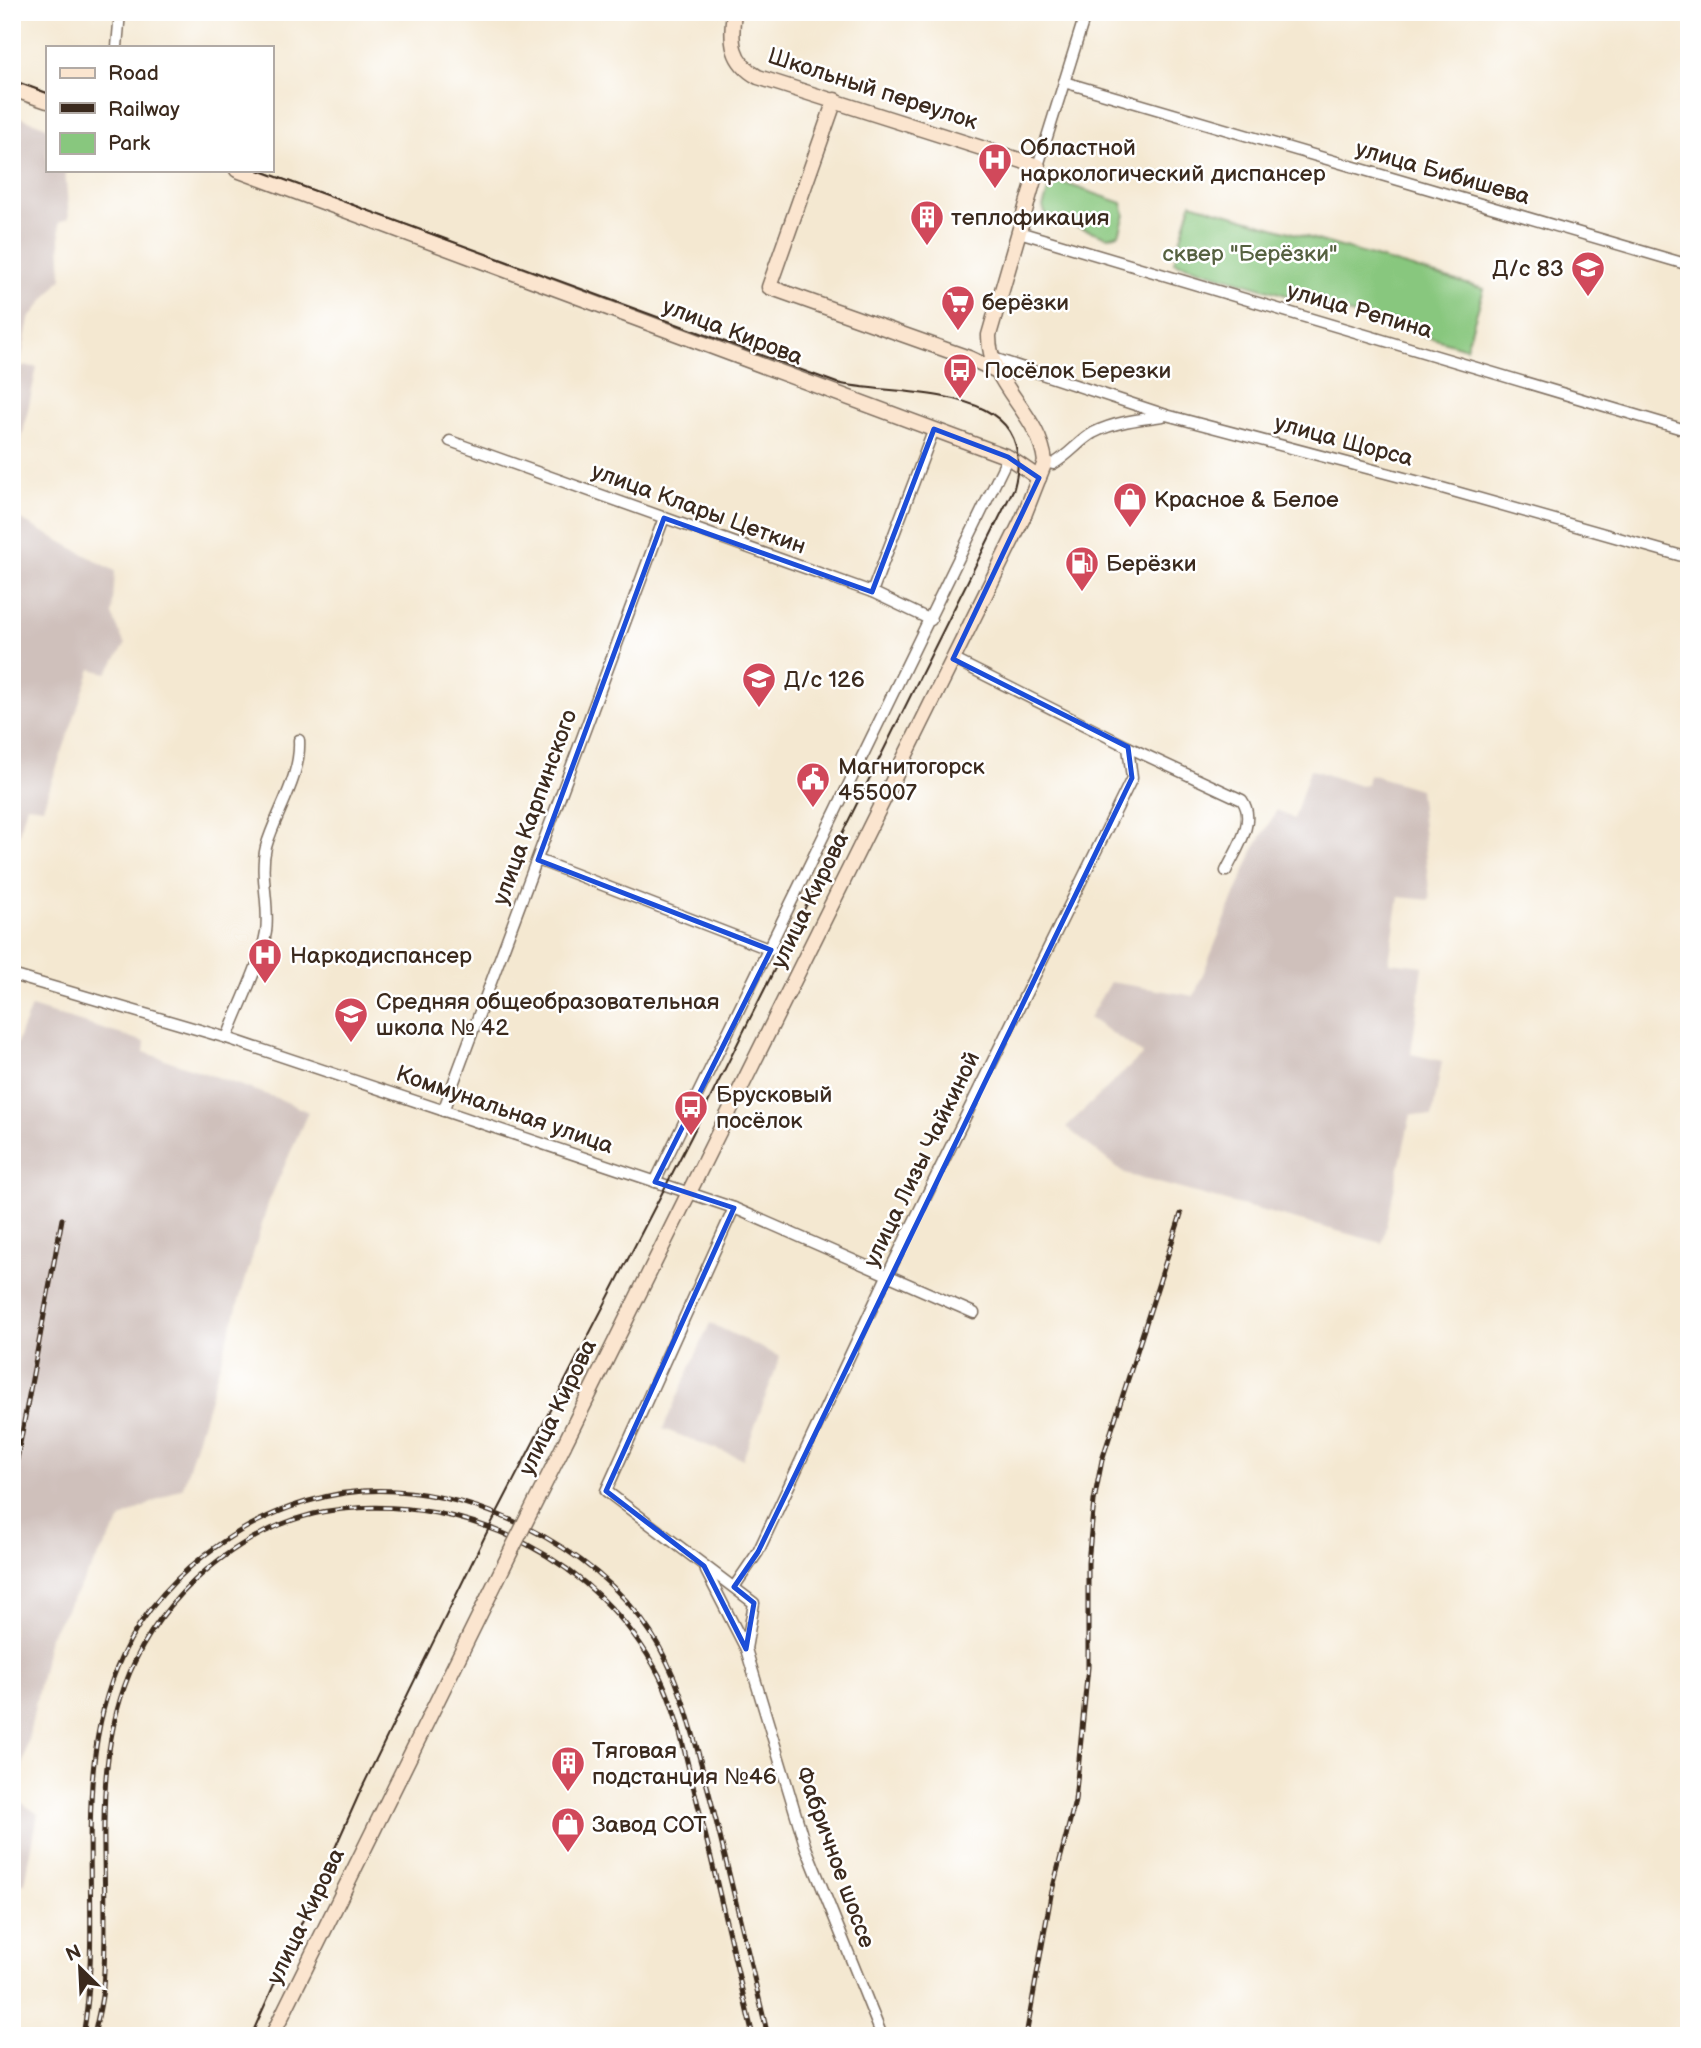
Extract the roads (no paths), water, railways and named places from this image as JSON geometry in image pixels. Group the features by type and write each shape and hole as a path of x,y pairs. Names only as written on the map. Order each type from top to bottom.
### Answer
{"main road":[{"name":"Школьный переулок","path":"734,12 732,38 738,62 758,77 1038,166"},
{"path":"12,89 46,101"},
{"path":"835,100 769,287 969,358 993,364"},
{"path":"1038,166 989,335 993,364 1034,429 1045,462 1039,478"},
{"name":"улица Кирова","path":"242,172 1008,457 1039,478 1023,518 272,2036"}],"street":[{"path":"117,46 120,12"},
{"path":"1038,166 1086,12"},
{"name":"улица Бибишева","path":"1065,82 1689,265"},
{"name":"улица Репина","path":"1019,232 1689,431"},
{"name":"улица Щорса","path":"993,364 1166,415 1435,485 1689,558"},
{"path":"1045,462 1054,464 1092,434 1125,422 1166,415"},
{"path":"872,592 934,429"},
{"name":"улица Клары Цеткин","path":"450,441 872,592 931,620"},
{"path":"655,1182 771,950 1008,457"},
{"name":"улица Карпинского","path":"443,1111 664,518"},
{"path":"953,659 1128,747 1242,800 1247,806 1249,821 1226,872"},
{"path":"227,1038 266,934 268,899 262,869 300,757 299,740"},
{"name":"улица Лизы Чайкиной","path":"734,1587 758,1552 887,1276 1132,778 1128,747"},
{"path":"538,860 771,950"},
{"name":"Коммунальная улица","path":"12,975 227,1038 734,1208 974,1313"},
{"path":"734,1208 606,1491 734,1587"},
{"name":"Фабричное шоссе","path":"704,1566 746,1649 805,1845 882,2036"},
{"name":"Фабричное шоссе","path":"734,1587 754,1603 746,1649"}],"tram line":[{"path":"12,80 46,93"},
{"path":"251,2036 360,1792 486,1534 691,1137 1014,488 1017,453 1008,428 988,411 929,394 837,383 263,172"}],"railway":[{"path":"1026,2036 1051,1895 1075,1801 1088,1667 1088,1563 1094,1501 1102,1460 1181,1214"},
{"path":"12,1486 62,1219"},
{"path":"83,2036 91,1941 91,1796 105,1701 122,1656 140,1624 163,1594 191,1567 222,1543 255,1523 290,1507 326,1496 363,1491 403,1491 444,1498 525,1526 597,1573 627,1601 651,1633 671,1670 692,1729 768,2036"},
{"path":"94,2036 101,2005 105,1946 106,1781 120,1700 135,1661 151,1633 194,1581 249,1540 279,1525 311,1515 343,1509 391,1508 438,1513 483,1525 526,1544 566,1569 602,1599 633,1634 659,1675 675,1717 753,2036"}],"place":[{"name":"Областной наркологический диспансер","path":"995,190"},
{"name":"теплофикация","path":"927,247"},
{"name":"Д/с 83","path":"1588,298"},
{"name":"берёзки","path":"958,332"},
{"name":"Посёлок Березки","path":"960,400"},
{"name":"Красное & Белое","path":"1130,529"},
{"name":"Берёзки","path":"1082,593"},
{"name":"Д/с 126","path":"759,709"},
{"name":"Магнитогорск 455007","path":"813,809"},
{"name":"Наркодиспансер","path":"265,985"},
{"name":"Средняя общеобразовательная школа № 42","path":"351,1044"},
{"name":"Брусковый посёлок","path":"691,1137"},
{"name":"Тяговая подстанция №46","path":"568,1793"},
{"name":"Завод СОТ","path":"568,1854"}],"park label":[{"name":"сквер \"Берёзки\"","path":"1250,253"}]}
